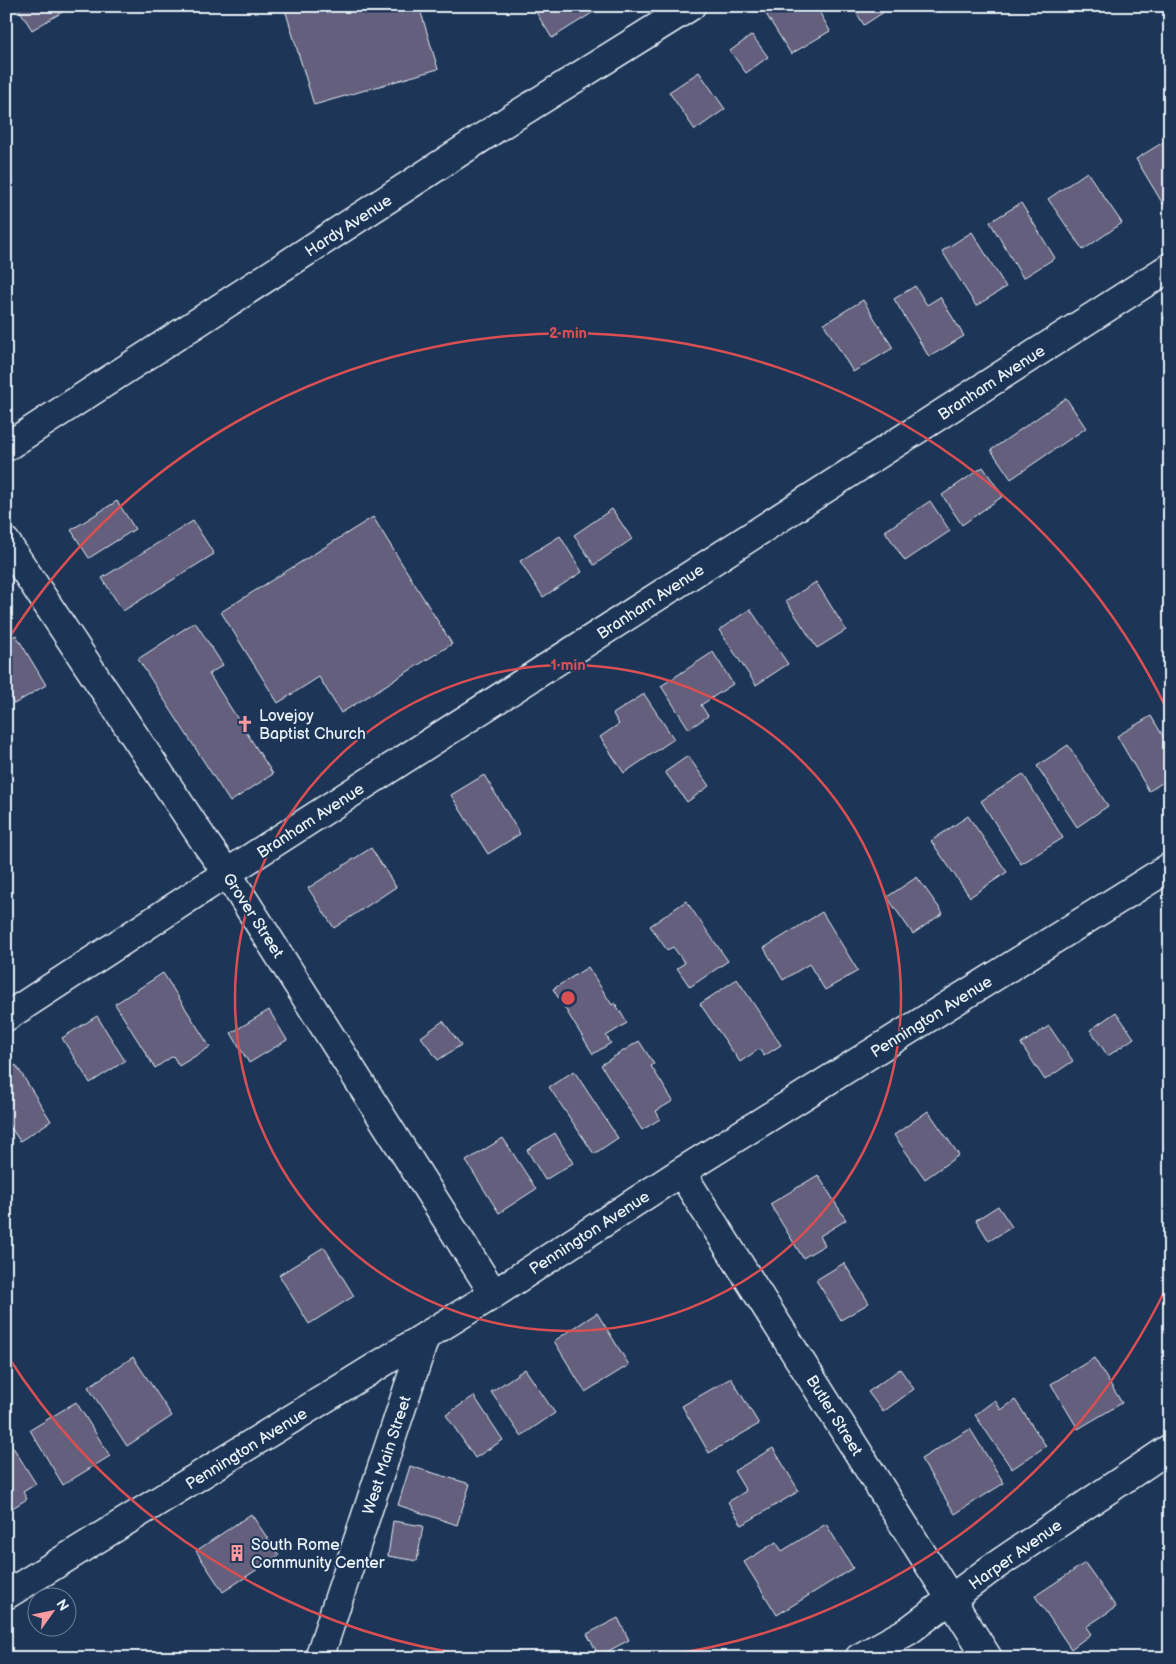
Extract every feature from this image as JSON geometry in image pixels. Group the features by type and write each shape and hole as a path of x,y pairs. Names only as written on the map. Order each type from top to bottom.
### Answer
{"street":[{"name":"Hardy Avenue","path":"6,447 512,118 691,6"},
{"name":"Branham Avenue","path":"6,1017 1170,267"},
{"name":"Grover Street","path":"6,542 227,873 494,1294"},
{"name":"Pennington Avenue","path":"6,1595 494,1294 681,1172 1170,867"},
{"name":"Butler Street","path":"681,1172 952,1598 988,1658"},
{"name":"West Main Street","path":"319,1658 425,1337"},
{"name":"Harper Avenue","path":"859,1658 908,1631 992,1568 1170,1448"}],"building":[{"path":"17,6 61,6 64,11 32,30"},
{"path":"284,6 419,6 438,69 314,105"},
{"path":"532,6 599,6 600,8 552,38"},
{"path":"779,6 816,6 830,31 791,54 766,14"},
{"path":"852,6 893,6 864,25"},
{"path":"752,35 768,57 746,73 730,51"},
{"path":"699,72 725,109 695,130 669,92"},
{"path":"1170,138 1170,200 1163,204 1136,159"},
{"path":"1087,172 1122,223 1083,250 1048,199"},
{"path":"1021,203 1055,258 1023,278 990,222"},
{"path":"972,232 1006,287 976,306 942,251"},
{"path":"915,286 927,305 940,297 964,336 929,357 894,299"},
{"path":"863,300 893,348 853,372 824,324"},
{"path":"1170,313 1170,327 1163,318"},
{"path":"1066,398 1086,428 1011,479 991,450"},
{"path":"983,467 1003,496 962,525 942,495"},
{"path":"117,501 135,529 89,558 71,530"},
{"path":"930,501 950,531 905,561 885,531"},
{"path":"612,509 632,539 594,565 574,535"},
{"path":"373,517 452,644 341,713 319,677 278,703 221,612"},
{"path":"193,521 214,554 123,611 102,578"},
{"path":"560,536 582,572 543,597 520,561"},
{"path":"816,582 846,630 817,648 786,601"},
{"path":"750,609 788,664 756,685 719,630"},
{"path":"195,622 223,665 209,674 273,774 230,802 138,659"},
{"path":"16,635 46,685 14,704 6,691 6,641"},
{"path":"713,652 733,684 701,705 708,716 689,729 661,686"},
{"path":"644,694 674,739 624,773 600,737 619,724 613,714"},
{"path":"1151,716 1170,748 1170,778 1149,791 1117,736"},
{"path":"1068,745 1108,806 1077,827 1037,766"},
{"path":"688,756 709,786 687,802 665,772"},
{"path":"1023,774 1063,838 1021,864 981,801"},
{"path":"484,775 520,834 488,854 451,795"},
{"path":"968,816 1007,872 970,897 931,841"},
{"path":"371,848 396,887 334,928 308,888"},
{"path":"917,877 943,913 913,934 887,897"},
{"path":"686,901 728,961 690,987 677,968 685,963 673,947 667,950 650,926"},
{"path":"822,912 858,971 825,990 809,964 783,980 764,948"},
{"path":"588,967 612,1005 615,1003 627,1023 606,1036 611,1043 593,1054 553,989"},
{"path":"163,973 210,1047 179,1066 173,1056 155,1068 115,1004"},
{"path":"737,979 781,1045 764,1056 759,1049 740,1062 700,1004"},
{"path":"269,1010 287,1040 249,1063 231,1033"},
{"path":"1116,1012 1134,1038 1108,1056 1090,1030"},
{"path":"97,1016 125,1061 90,1083 62,1038"},
{"path":"443,1021 461,1045 438,1060 421,1037"},
{"path":"1049,1026 1073,1061 1045,1080 1021,1044"},
{"path":"639,1041 654,1064 651,1066 673,1101 656,1111 660,1119 642,1130 601,1065"},
{"path":"16,1065 51,1121 20,1141 6,1121 6,1071"},
{"path":"574,1071 618,1138 594,1154 549,1087"},
{"path":"928,1111 959,1155 925,1179 894,1135"},
{"path":"555,1133 573,1163 545,1180 527,1150"},
{"path":"503,1138 536,1189 499,1213 466,1161"},
{"path":"818,1175 846,1220 820,1236 825,1245 803,1258 770,1204"},
{"path":"998,1206 1012,1227 989,1241 976,1220"},
{"path":"324,1247 354,1296 309,1324 279,1275"},
{"path":"844,1263 869,1303 841,1320 816,1280"},
{"path":"597,1313 629,1365 585,1392 554,1341"},
{"path":"133,1357 172,1416 127,1446 88,1387"},
{"path":"1094,1358 1122,1403 1078,1429 1051,1384"},
{"path":"525,1369 555,1413 521,1436 491,1392"},
{"path":"900,1369 914,1389 883,1412 868,1392"},
{"path":"731,1378 759,1424 709,1453 682,1406"},
{"path":"474,1396 503,1440 475,1458 446,1415"},
{"path":"995,1400 1001,1410 1015,1400 1046,1446 1012,1469 975,1415"},
{"path":"76,1402 110,1456 63,1485 30,1430"},
{"path":"970,1429 1004,1483 955,1514 921,1459"},
{"path":"11,1444 36,1484 23,1492 27,1499 6,1512 6,1446"},
{"path":"773,1448 799,1491 742,1525 728,1502 746,1491 734,1471"},
{"path":"410,1466 470,1484 457,1525 398,1505"},
{"name":"South Rome Community Center","path":"251,1514 279,1555 223,1592 196,1551"},
{"path":"393,1521 423,1526 417,1561 388,1556"},
{"path":"826,1524 853,1568 777,1615 744,1562 776,1542 782,1551"},
{"path":"1085,1563 1116,1607 1086,1627 1091,1634 1071,1649 1035,1596"},
{"path":"618,1618 629,1640 599,1656 587,1634"}],"place":[{"name":"Lovejoy Baptist Church","path":"245,724"},
{"name":"South Rome Community Center","path":"237,1553"}]}
